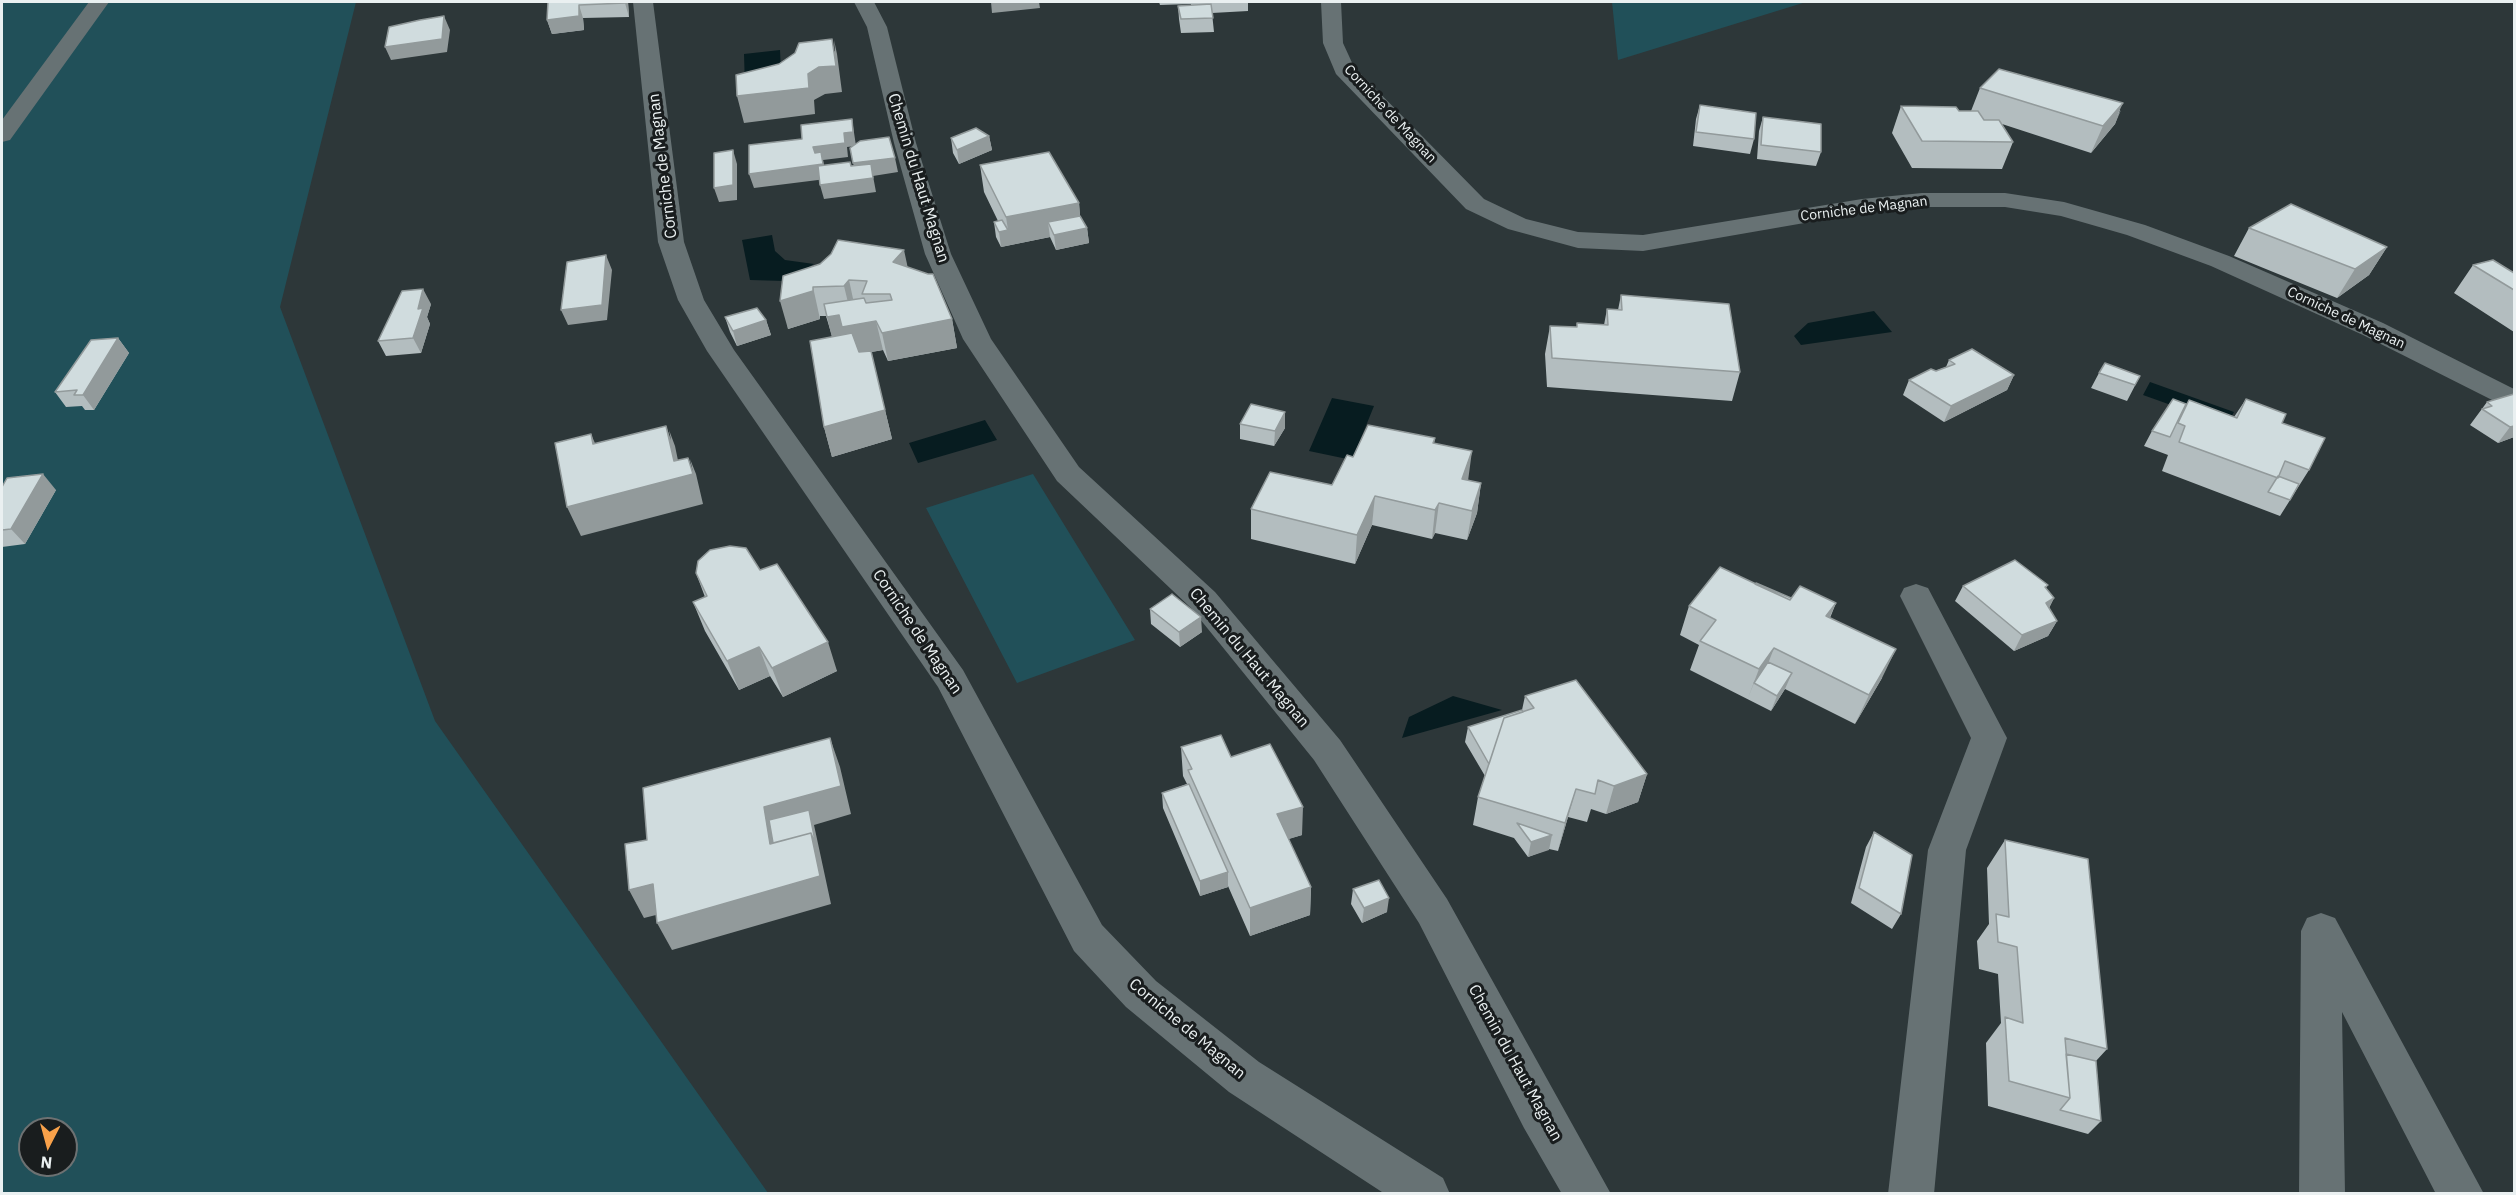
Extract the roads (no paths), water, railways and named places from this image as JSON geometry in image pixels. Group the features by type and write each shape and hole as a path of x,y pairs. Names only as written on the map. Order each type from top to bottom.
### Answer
{"street":[{"path":"2,135 99,2"},
{"name":"Corniche de Magnan","path":"643,2 671,242 691,300 721,351 951,679 1088,938 1142,994 1244,1077 1427,1194"},
{"name":"Chemin du Haut Magnan","path":"864,2 877,27 905,143 938,254 978,339 1068,474 1203,600 1328,750 1432,911 1540,1113 1588,1194"},
{"name":"Corniche de Magnan","path":"1330,2 1333,43 1344,69 1475,204 1517,224 1578,240 1643,243 1862,206 1922,200 2005,200 2064,208 2136,230 2220,261 2373,329 2514,400"},
{"path":"1911,1194 1947,850 1989,738 1916,596"},
{"path":"2322,1194 2321,931 2462,1194"}]}
